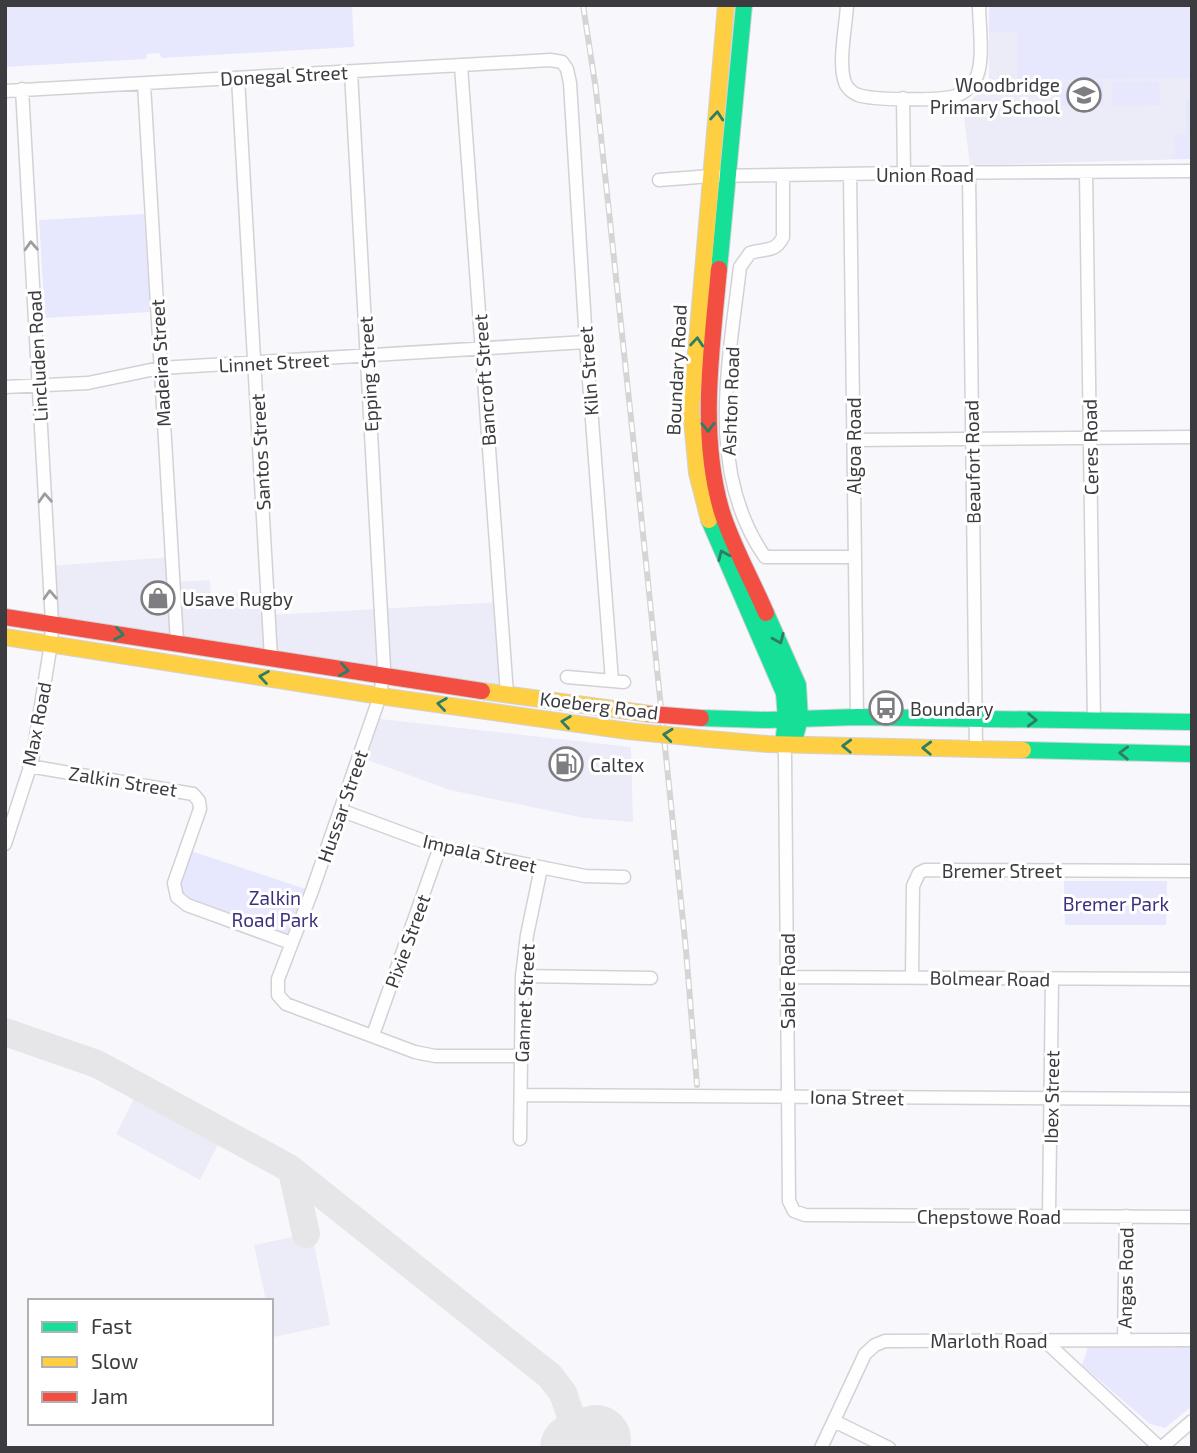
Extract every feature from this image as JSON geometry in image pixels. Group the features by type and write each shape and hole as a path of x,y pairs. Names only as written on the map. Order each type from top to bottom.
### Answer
{"main road":[{"name":"Boundary Road","path":"720,176 726,5"},
{"name":"Boundary Road","path":"744,5 691,411 694,458 705,510 714,535 780,682 793,719"},
{"name":"Koeberg Road","path":"5,617 383,677 625,711 701,718 857,717 1192,722"},
{"name":"Koeberg Road","path":"5,637 380,696 628,731 787,748 1192,754"},
{"path":"787,748 793,719"}],"street":[{"path":"848,5 842,71 849,90 866,97 903,98 951,98 961,94 976,79 980,67 979,5"},
{"name":"Donegal Street","path":"5,90 550,60 562,62"},
{"name":"Kiln Street","path":"562,62 567,68 570,83 586,342 618,681 567,677"},
{"name":"Bancroft Street","path":"461,66 507,694"},
{"name":"Epping Street","path":"351,72 383,677 380,696"},
{"name":"Santos Street","path":"238,78 271,658"},
{"name":"Madeira Street","path":"144,84 177,643"},
{"name":"Lincluden Road","path":"22,89 51,643"},
{"path":"903,98 904,173"},
{"name":"Union Road","path":"659,180 720,176 1192,171"},
{"name":"Ceres Road","path":"1086,172 1094,722"},
{"name":"Beaufort Road","path":"969,174 976,749"},
{"name":"Algoa Road","path":"850,175 857,717"},
{"name":"Ashton Road","path":"783,176 783,237 774,249 750,253 740,267 726,409 728,464 740,512 748,531 765,557 853,557"},
{"name":"Linnet Street","path":"5,387 88,383 160,368 586,342"},
{"path":"853,440 1192,437"},
{"name":"Max Road","path":"6,838 29,766 51,643"},
{"name":"Hussar Street","path":"373,1035 286,1004 278,995 278,979 380,696"},
{"name":"Sable Road","path":"787,748 790,1206"},
{"name":"Zalkin Street","path":"29,766 190,792 204,797 174,883 175,894 187,905 291,943"},
{"name":"Impala Street","path":"340,810 440,847 585,876 624,877"},
{"name":"Pixie Street","path":"373,1035 440,847"},
{"name":"Gannet Street","path":"520,1139 522,976 527,935 541,868"},
{"name":"Bremer Street","path":"912,977 912,886 919,873 925,870 1192,871"},
{"path":"522,976 651,978"},
{"name":"Bolmear Road","path":"788,977 1192,979"},
{"name":"Ibex Street","path":"1049,1215 1052,980"},
{"path":"373,1035 401,1048 435,1056 520,1056"},
{"name":"Iona Street","path":"521,1095 1192,1099"},
{"name":"Chepstowe Road","path":"790,1206 798,1214 805,1215 1192,1217"},
{"name":"Angas Road","path":"1124,1340 1126,1216"},
{"path":"1043,1339 1160,1448 1192,1421"},
{"name":"Marloth Road","path":"834,1421 865,1354 875,1345 897,1340 1192,1340"},
{"path":"821,1448 834,1421 889,1448"}],"shaded area":[{"name":"Woodbridge Primary School","path":"989,5 1192,5 1192,159 970,165 963,109 989,81"},
{"path":"172,557 174,582 210,580 211,595 267,592 270,615 499,602 507,694 52,623 48,566"},
{"path":"372,718 631,747 633,822 584,818 450,790 359,757"},
{"path":"140,1087 224,1133 200,1180 116,1134"},
{"path":"312,1233 330,1325 274,1337 273,1299 266,1299 254,1245"}],"green space":[{"path":"5,5 352,5 354,47 162,58 159,53 147,54 146,59 5,67"},
{"path":"989,5 1192,5 1192,78 1017,80 1017,32 989,32"},
{"path":"1103,81 1104,105 1056,106 1056,82"},
{"path":"1159,81 1160,105 1112,106 1111,82"},
{"path":"1186,99 1192,99 1192,159 1171,159 1171,155 1175,154 1174,135 1187,134"},
{"path":"144,214 150,312 45,318 39,220"},
{"name":"Zalkin Road Park","path":"188,850 312,891 291,943 185,906 176,890"},
{"name":"Bremer Park","path":"1064,881 1167,881 1166,925 1065,925"},
{"path":"1088,1347 1192,1347 1192,1406 1165,1428 1150,1424 1082,1365"}],"taxiway":[{"path":"5,1032 97,1064 289,1168 550,1376 563,1393 581,1446"},
{"path":"292,1171 306,1234"}],"runway":[{"path":"575,1448 596,1440"}],"railway":[{"path":"583,5 596,90 633,437 686,950 697,1085"}],"traffic: fast":[{"path":"719,269 744,5"},
{"path":"709,520 784,693 786,719 783,744"},
{"path":"766,613 798,685 800,719 793,744"},
{"path":"701,718 767,720 857,717 1192,722"},
{"path":"1023,750 1192,754"}],"traffic: slow":[{"path":"709,520 697,473 691,410 726,5"},
{"path":"5,637 380,696 628,731"},
{"path":"482,691 650,714"},
{"path":"628,731 708,739"},
{"path":"708,739 768,744 1023,750"}],"traffic: jam":[{"path":"719,269 709,389 710,450 714,480 730,535 766,613"},
{"path":"5,617 482,691"},
{"path":"650,714 701,718"}],"place":[{"name":"Woodbridge Primary School","path":"1084,95"},
{"name":"Usave Rugby","path":"158,598"},
{"name":"Boundary","path":"886,708"},
{"name":"Caltex","path":"566,764"}]}
